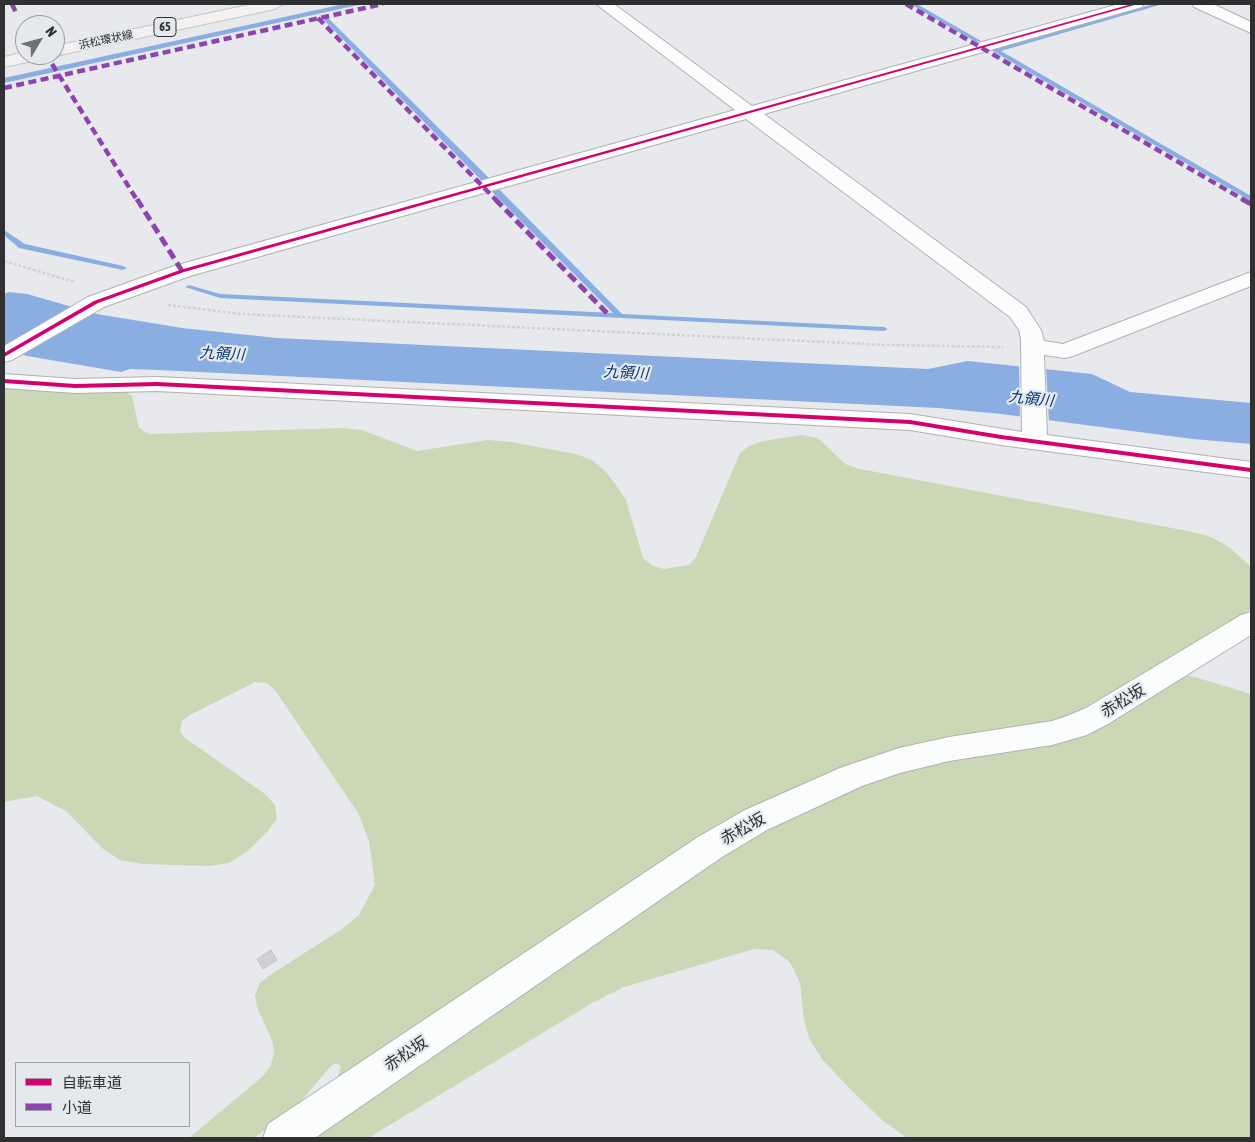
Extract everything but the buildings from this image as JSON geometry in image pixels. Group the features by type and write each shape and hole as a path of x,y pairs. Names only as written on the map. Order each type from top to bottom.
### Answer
{"main road":[{"name":"浜松環状線","path":"65,36 217,4"},
{"name":"浜松環状線","path":"65,49 275,4"}],"street":[{"path":"604,4 1009,304 1025,321 1030,330 1035,435"},
{"path":"4,355 96,302 182,272 1136,4"},
{"path":"1200,4 1251,28"},
{"path":"1032,350 1065,351 1251,278"},
{"path":"4,381 75,386 157,384 891,421 1035,435 1251,470"},
{"name":"赤松坂","path":"282,1138 710,847 756,820 843,781 899,761 949,748 1052,733 1076,726 1097,716 1251,622"}],"path":[{"path":"4,261 27,270 166,305 241,314 1032,350"}],"green space":[{"path":"4,387 39,390 124,391 132,396 139,428 149,434 343,428 362,430 417,451 488,440 511,442 576,454 592,460 605,471 616,485 626,500 643,558 653,566 664,569 689,565 696,557 740,453 749,446 763,441 802,435 818,438 845,464 860,469 1193,532 1211,537 1229,547 1251,567 1251,609 1177,655 1177,669 1188,675 1251,694 1251,1138 907,1138 882,1120 822,1059 810,1040 804,1020 800,983 790,962 773,950 754,949 624,987 594,1002 368,1138 321,1138 318,1135 318,1122 341,1066 336,1063 330,1067 295,1108 254,1138 189,1138 262,1077 270,1067 274,1054 272,1040 257,1007 255,995 260,983 342,929 359,915 375,885 369,841 358,813 275,690 267,683 255,682 190,715 182,721 180,731 185,738 265,794 275,805 277,819 267,832 248,851 229,863 209,866 143,864 120,860 102,848 66,811 37,796 4,802"}],"water":[{"path":"344,4 363,4 4,83 4,78"},
{"name":"九領川","path":"9,292 27,294 97,314 182,328 277,338 928,369 968,361 1092,374 1130,392 1251,403 1251,444 1193,439 1001,414 938,408 158,370 130,369 121,372 27,356 4,349 4,294"}],"pier":[{"path":"1019,364 1046,367 1049,422 1020,419"}],"waterway":[{"path":"913,4 978,41"},
{"path":"995,51 1160,4"},
{"path":"326,19 485,179"},
{"path":"995,51 1251,199"},
{"path":"496,191 620,316"},
{"path":"4,232 22,246 123,268"},
{"path":"189,287 220,296 620,316"},
{"path":"620,316 884,329"}],"marked path":[{"path":"12,4 17,15"},
{"path":"4,88 383,4"},
{"path":"906,4 1251,204"},
{"path":"318,18 607,313"},
{"path":"53,65 182,271"}],"cycle path":[{"path":"4,355 96,302 182,271 1136,4"},
{"path":"4,381 75,386 157,384 910,422 1001,437 1251,470"}]}
